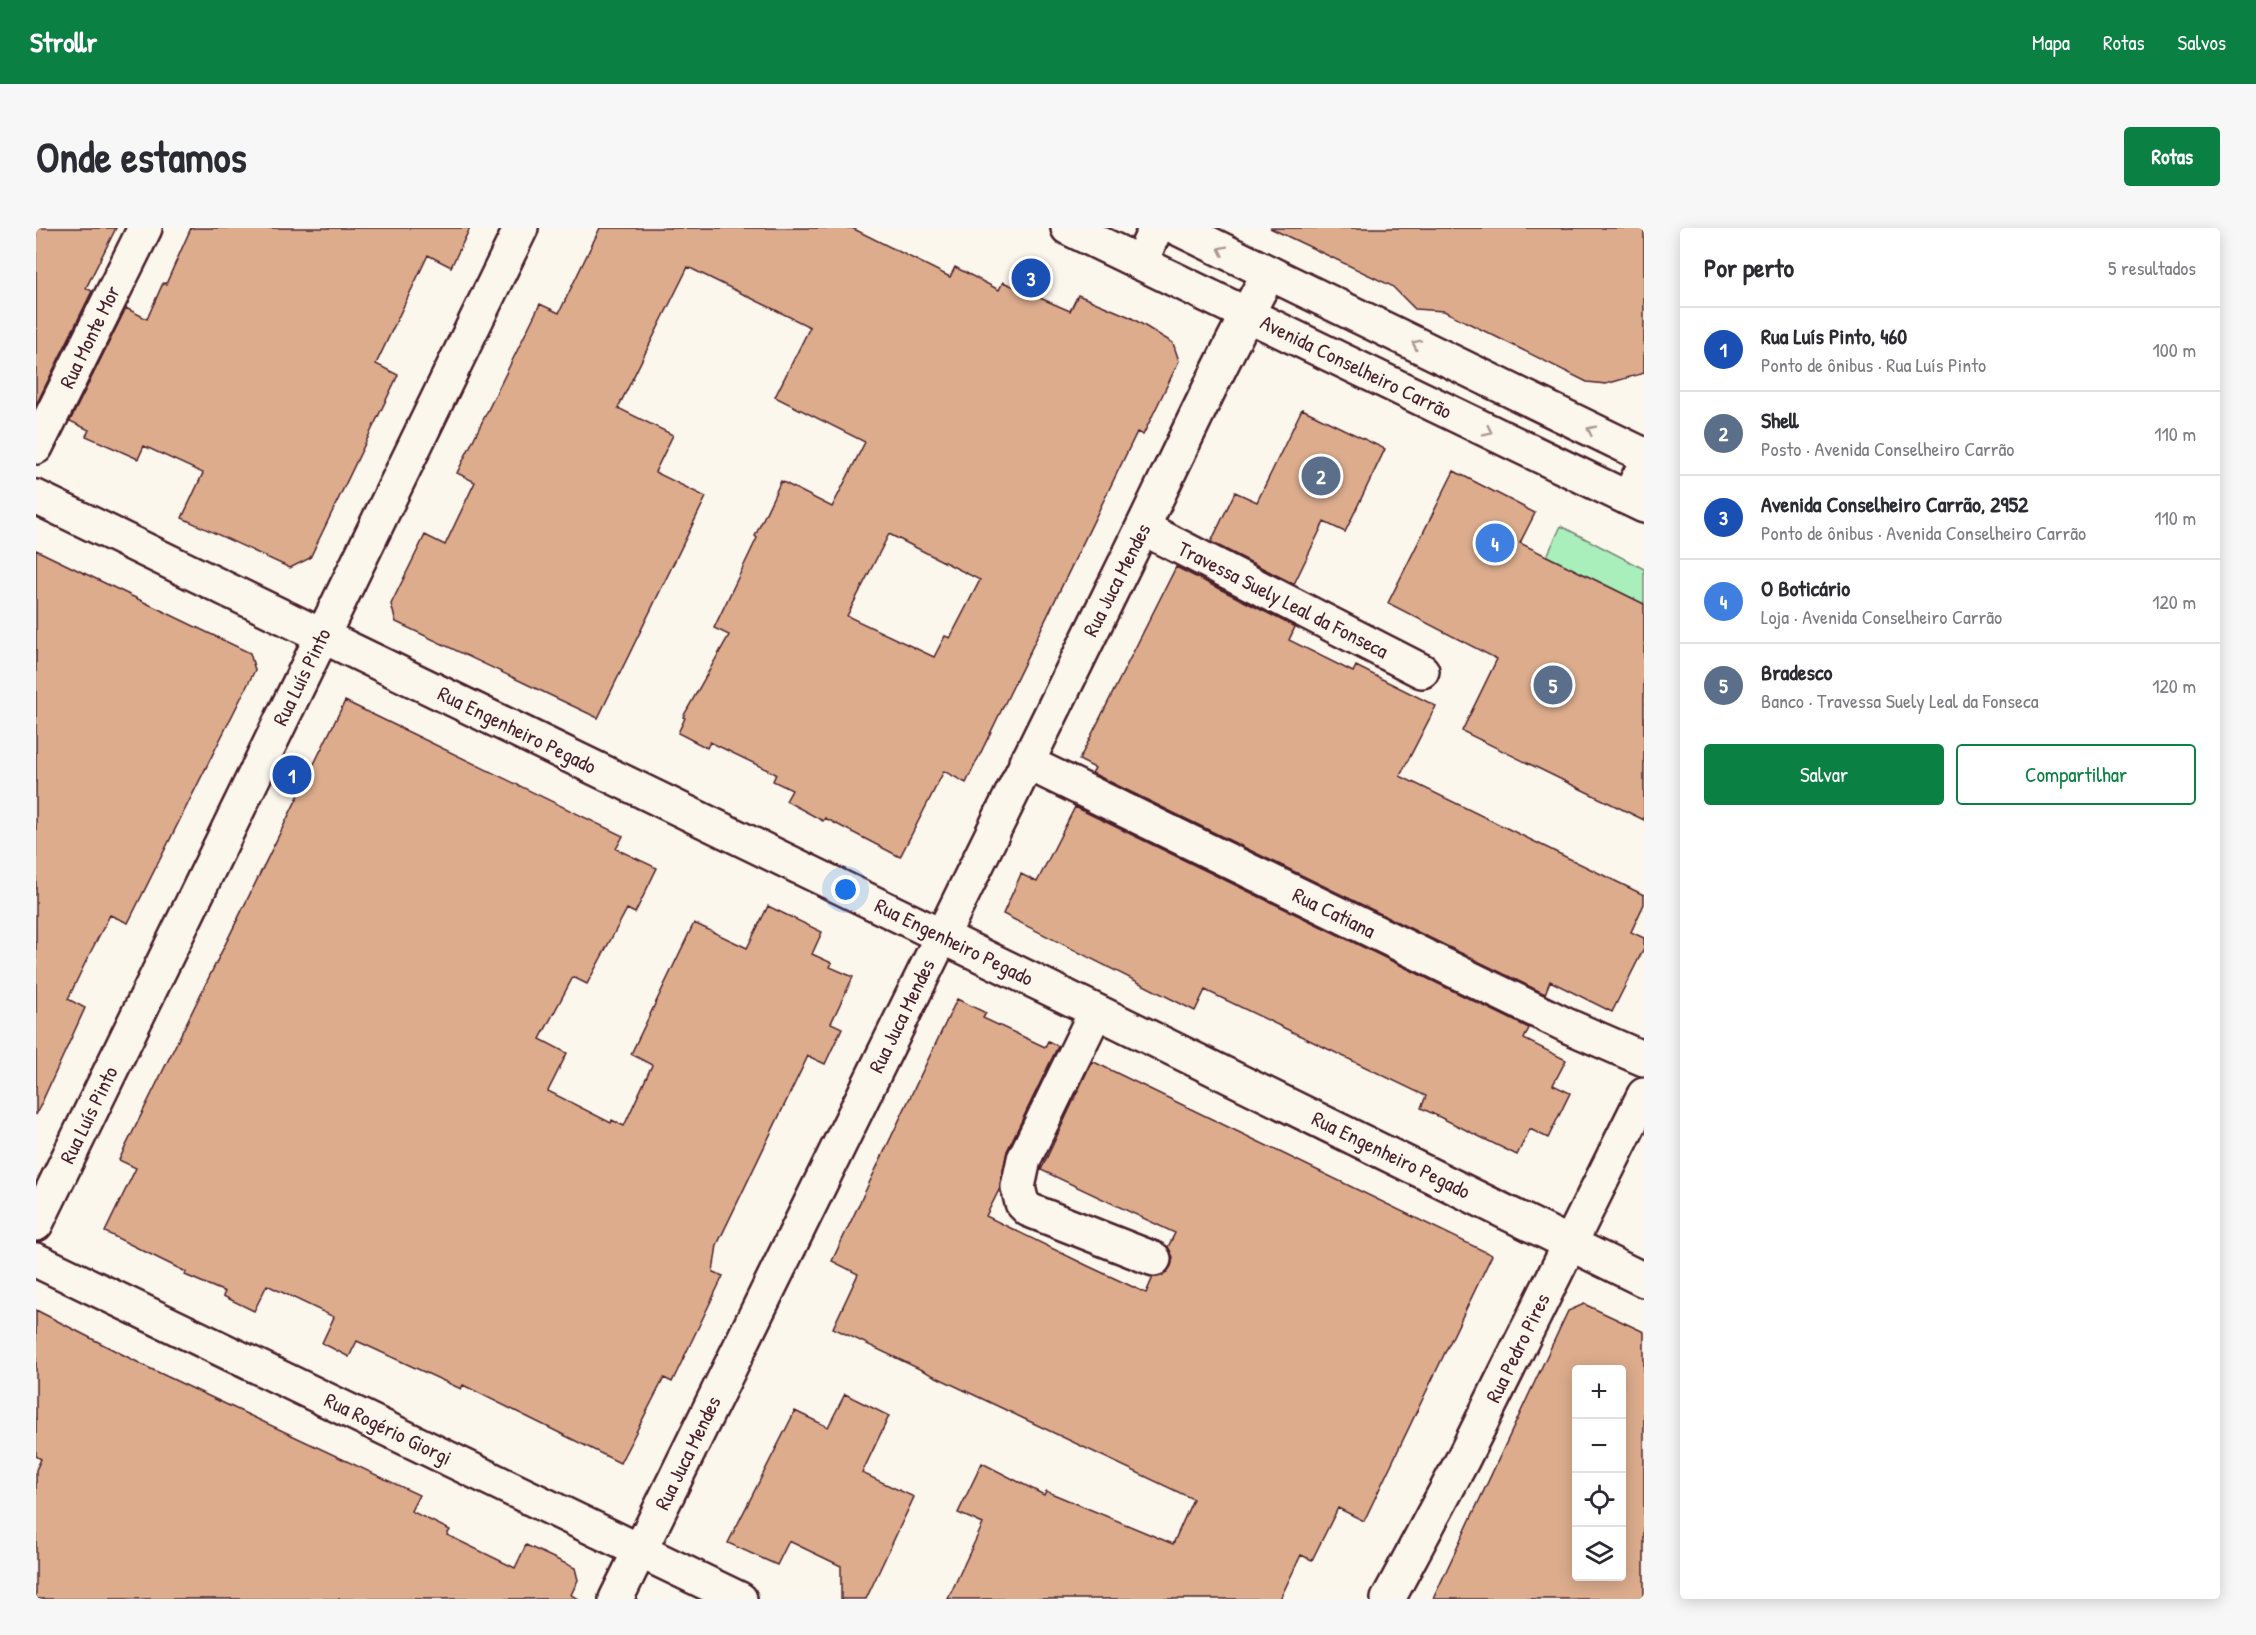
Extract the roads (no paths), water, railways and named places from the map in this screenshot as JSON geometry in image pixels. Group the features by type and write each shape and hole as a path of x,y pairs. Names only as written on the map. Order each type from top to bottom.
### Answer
{"street":[{"name":"Rua Monte Mor","path":"36,447 145,228"},
{"name":"Rua Luís Pinto","path":"36,1224 521,228"},
{"name":"Avenida Conselheiro Carrão","path":"1068,228 1636,502"},
{"path":"1140,263 1156,228"},
{"path":"1177,228 1644,455"},
{"name":"Rua Juca Mendes","path":"616,1599 1246,315 1269,273"},
{"path":"1636,502 1644,467"},
{"name":"Rua Engenheiro Pegado","path":"36,497 1096,1011 1644,1280"},
{"name":"Travessa Suely Leal da Fonseca","path":"1143,528 1422,671"},
{"name":"Rua Catiana","path":"1026,762 1568,1026 1644,1059"},
{"path":"1096,1011 1024,1159 1018,1187 1022,1203 1029,1210 1154,1259"},
{"name":"Rua Pedro Pires","path":"1388,1599 1463,1460 1644,1095"},
{"name":"Rua Rogério Giorgi","path":"36,1260 740,1599"}],"place":[{"name":"Avenida Conselheiro Carrão, 2952","path":"1031,278"},
{"name":"Shell","path":"1321,476"},
{"name":"O Boticário","path":"1495,543"},
{"name":"Bradesco","path":"1553,685"},
{"name":"Rua Luís Pinto, 460","path":"292,775"}]}
